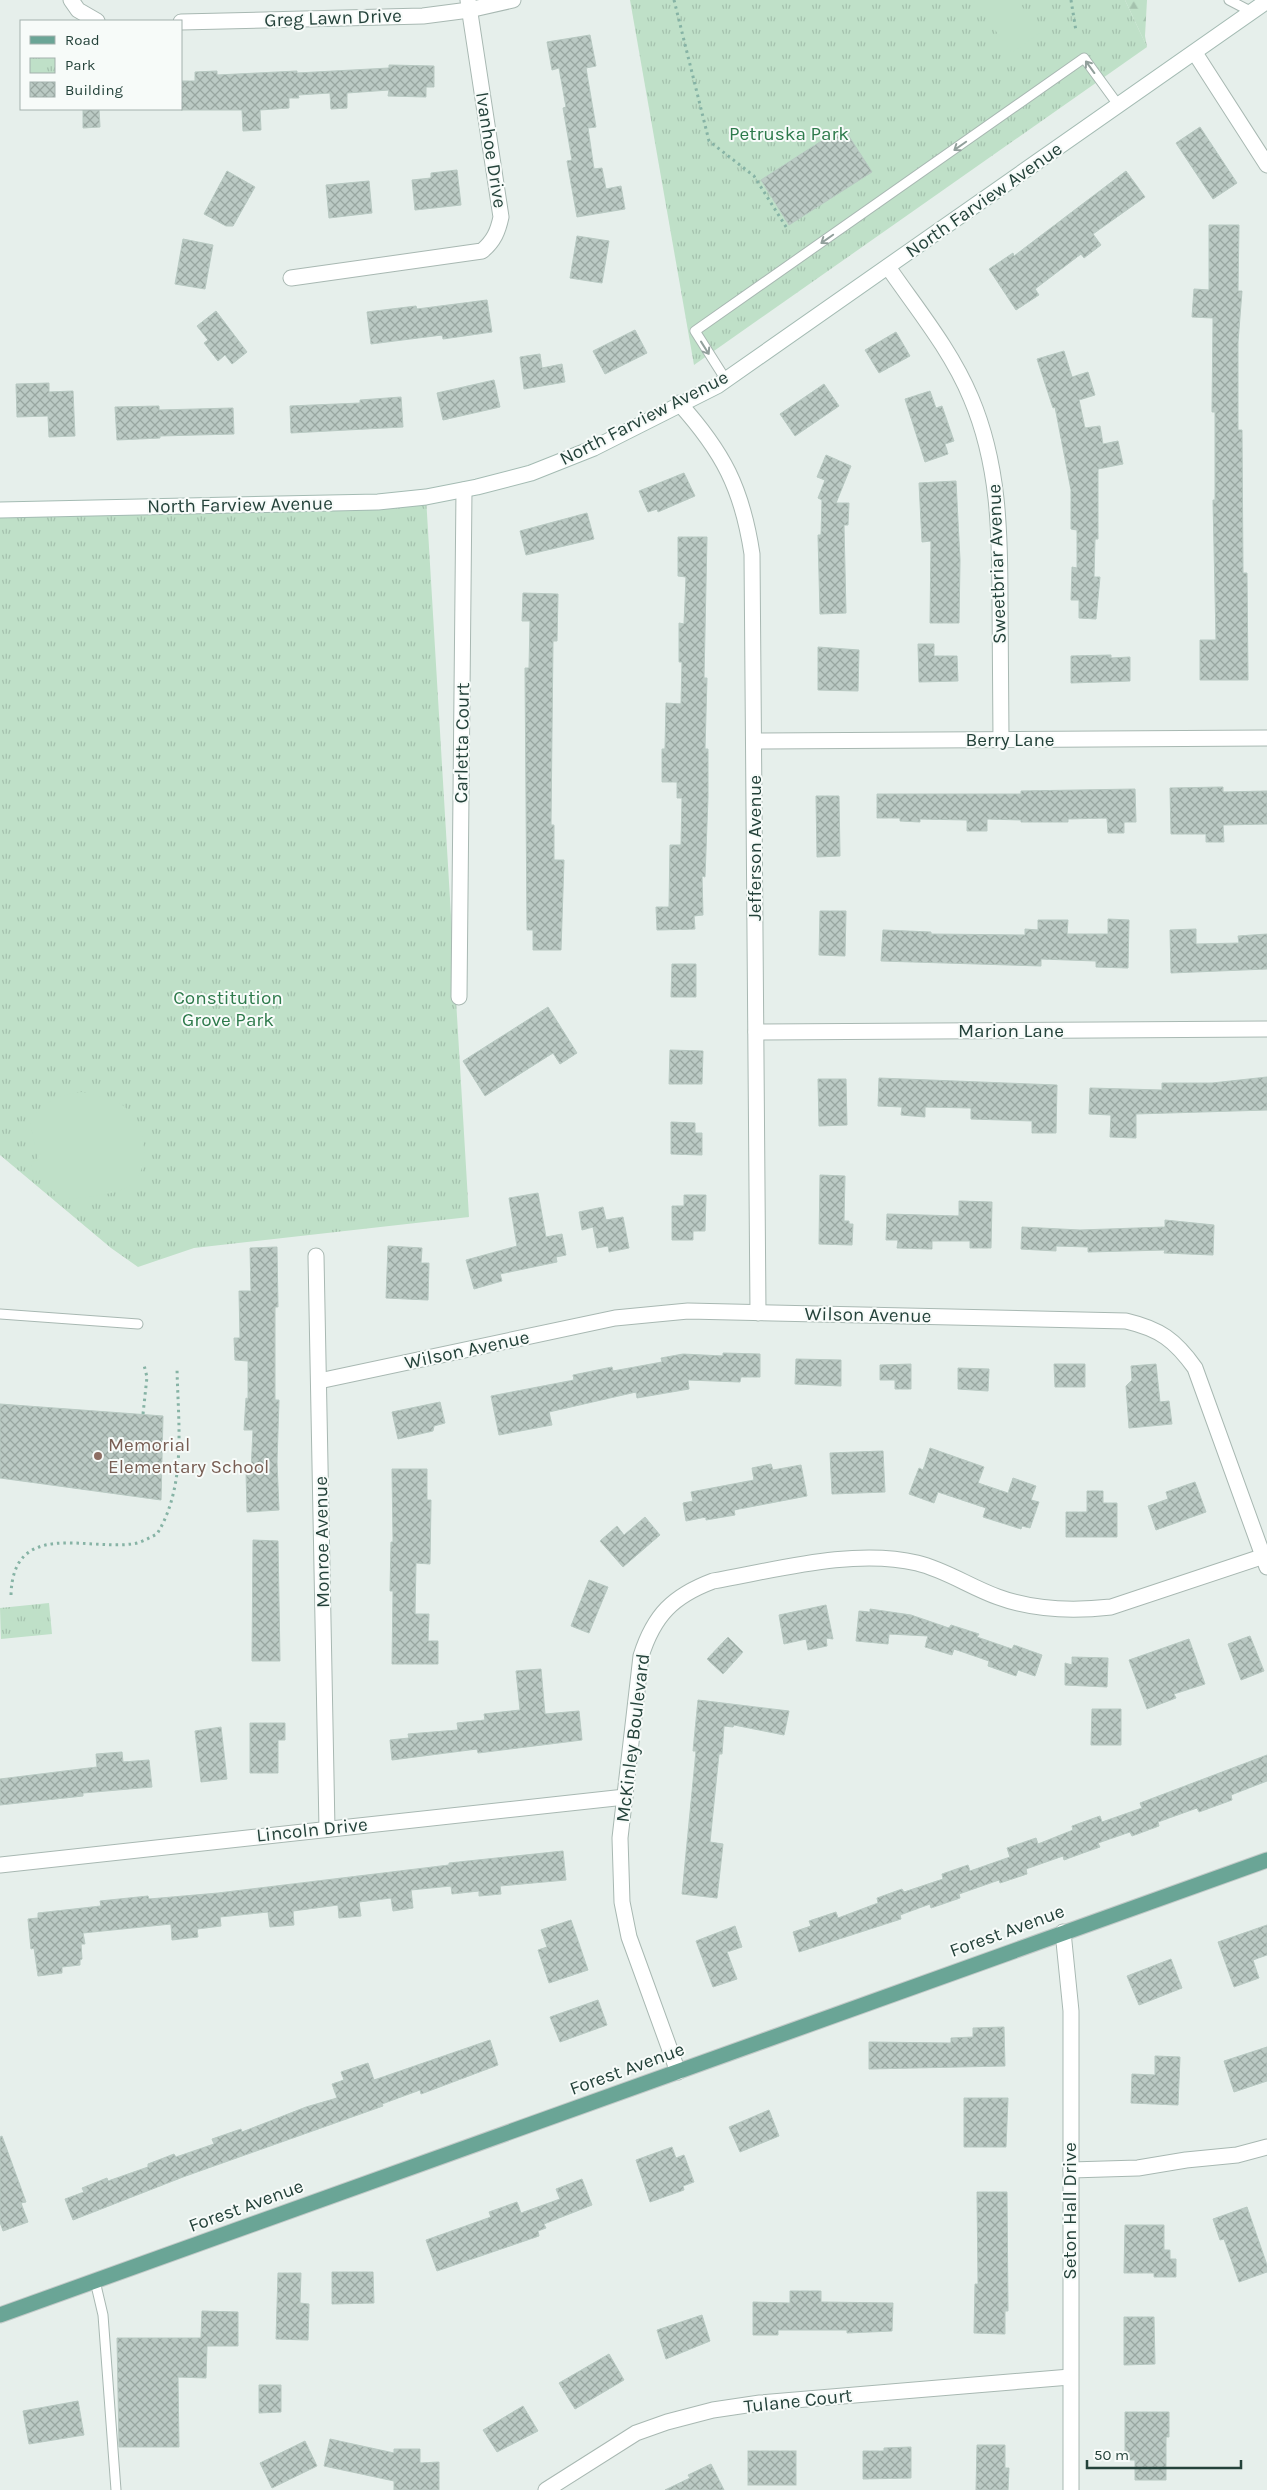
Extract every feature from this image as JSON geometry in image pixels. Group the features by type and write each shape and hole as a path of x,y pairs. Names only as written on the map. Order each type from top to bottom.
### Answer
{"main road":[{"name":"Forest Avenue","path":"0,2316 1267,1860"}],"street":[{"path":"70,0 78,10 95,20"},
{"name":"Greg Lawn Drive","path":"182,22 424,16 468,5 513,0"},
{"name":"North Farview Avenue","path":"0,510 378,502 464,490 531,473 594,448 726,380 1267,1"},
{"name":"Ivanhoe Drive","path":"291,278 482,251 490,244 498,231 501,217 468,5"},
{"path":"1195,53 1267,165"},
{"name":"Sweetbriar Avenue","path":"888,267 951,358 971,398 986,440 996,484 1000,522 1001,740"},
{"name":"Jefferson Avenue","path":"679,403 704,432 722,458 736,487 747,522 752,554 758,1313"},
{"name":"Carletta Court","path":"459,997 464,490"},
{"name":"Berry Lane","path":"754,741 1267,738"},
{"name":"Marion Lane","path":"756,1032 1267,1029"},
{"name":"Monroe Avenue","path":"316,1256 327,1828"},
{"name":"Wilson Avenue","path":"319,1381 615,1318 688,1311 1126,1321 1148,1326 1168,1337 1182,1349 1195,1368 1266,1559"},
{"name":"McKinley Boulevard","path":"678,2072 629,1937 622,1902 620,1860 641,1656 647,1636 658,1617 674,1601 692,1589 713,1581 854,1557 885,1558 917,1563 998,1597 1032,1606 1062,1609 1098,1608 1111,1607 1266,1559"},
{"name":"Lincoln Drive","path":"0,1865 625,1797"},
{"name":"Seton Hall Drive","path":"1063,1932 1071,2011 1071,2490"},
{"path":"1070,2170 1138,2168 1186,2160 1237,2155 1267,2147"},
{"name":"Tulane Court","path":"546,2490 636,2433 713,2410 760,2403 1070,2377"}],"lane":[{"path":"1229,0 1252,12"},
{"path":"726,380 695,331 1084,58 1119,106"},
{"path":"0,1314 138,1324"},
{"path":"95,2281 103,2315 116,2490"}],"path":[{"path":"674,0 709,141 754,176 788,230"},
{"path":"1070,0 1076,31"},
{"path":"143,1414 147,1377 144,1365"},
{"path":"11,1595 12,1579 23,1555 38,1548 70,1542 132,1544 157,1534 173,1500 178,1455 177,1368"}],"green space":[{"name":"Petruska Park","path":"630,0 1125,0 1147,47 694,365"},
{"path":"973,0 1017,0 1041,32 1012,53"},
{"path":"1125,0 1147,0 1145,36 1147,47"},
{"name":"Constitution Grove Park","path":"426,497 469,1217 194,1248 138,1267 111,1248 0,1155 0,510"},
{"path":"82,1092 111,1099 126,1108 133,1116 142,1136 144,1159 137,1179 123,1189 106,1194 61,1200 40,1180 34,1181 31,1162 38,1160 30,1123 45,1104 59,1097"},
{"path":"49,1603 52,1634 1,1639 0,1608"}],"building":[{"path":"590,35 596,66 586,68 596,127 588,128 594,169 602,168 606,189 621,186 625,209 577,217 567,161 572,160 563,108 566,107 559,68 552,70 547,42"},
{"path":"389,65 434,66 434,87 426,87 426,97 388,96 389,90 347,93 347,108 331,109 330,93 298,95 299,98 289,98 289,108 260,110 261,130 243,131 242,110 182,110 182,81 195,81 195,72 217,71 217,75 389,68"},
{"path":"83,110 99,110 100,127 83,128"},
{"path":"843,127 872,172 789,225 761,180"},
{"path":"1200,127 1237,183 1213,199 1176,143"},
{"path":"457,170 461,205 415,210 412,180 431,178 431,173"},
{"path":"227,171 255,187 233,226 226,226 204,214"},
{"path":"1126,171 1145,197 1093,234 1101,245 1084,258 1081,254 1035,289 1039,295 1016,310 989,269 1013,253 1014,256"},
{"path":"369,181 372,213 329,218 326,185"},
{"path":"1209,225 1239,225 1238,291 1242,291 1238,342 1238,430 1242,430 1243,573 1247,573 1248,680 1200,680 1200,640 1216,640 1213,500 1215,500 1215,412 1212,412 1213,318 1192,317 1194,289 1209,290"},
{"path":"577,236 609,241 602,283 570,278"},
{"path":"183,239 213,245 205,289 175,284"},
{"path":"487,300 492,332 443,339 442,335 371,344 367,312 416,306 417,309"},
{"path":"216,311 247,352 232,364 225,355 218,361 204,343 208,340 197,326"},
{"path":"635,330 647,353 605,374 593,351"},
{"path":"896,332 910,356 879,373 865,350"},
{"path":"1064,351 1072,377 1088,372 1095,395 1079,400 1085,428 1100,426 1103,444 1118,441 1123,464 1098,469 1098,539 1095,539 1094,577 1100,577 1096,619 1079,618 1079,600 1071,600 1072,567 1077,568 1077,530 1071,529 1071,490 1055,407 1053,408 1037,359"},
{"path":"540,354 542,368 562,364 565,382 524,389 520,357"},
{"path":"494,380 500,407 443,420 437,393"},
{"path":"49,383 49,392 73,391 75,436 49,437 48,416 17,417 16,384"},
{"path":"824,384 839,406 795,436 780,414"},
{"path":"930,391 936,408 942,406 954,441 945,444 948,454 925,462 905,399"},
{"path":"401,397 403,427 291,433 290,406 360,403 360,400"},
{"path":"159,406 159,410 233,408 234,434 160,436 160,438 117,440 115,407"},
{"path":"826,455 851,466 836,503 849,503 848,525 844,525 846,613 820,614 818,535 821,535 822,500 818,498 825,480 817,477"},
{"path":"684,473 695,496 658,512 657,509 648,512 639,491"},
{"path":"956,481 960,560 959,623 930,623 931,541 922,542 919,483"},
{"path":"587,513 594,539 526,555 520,531"},
{"path":"678,537 707,537 704,678 707,678 705,749 708,749 708,797 705,877 702,876 703,915 694,916 695,929 657,930 656,907 669,907 670,845 681,845 682,798 677,798 677,782 662,782 662,749 665,749 666,703 681,704 682,662 679,662 679,623 684,624 686,577 678,576"},
{"path":"523,593 558,594 557,641 553,641 551,825 554,825 554,860 564,860 561,950 533,950 533,930 527,930 525,668 529,668 530,621 522,621"},
{"path":"918,644 934,644 934,656 957,656 958,681 919,682"},
{"path":"818,647 859,650 858,691 818,690"},
{"path":"1111,655 1111,658 1130,657 1130,681 1071,683 1071,656"},
{"path":"1223,787 1223,792 1267,791 1267,824 1223,825 1224,842 1206,842 1206,834 1171,834 1170,788"},
{"path":"1135,789 1136,822 1124,822 1124,833 1108,833 1107,818 1068,819 1068,822 1021,822 1021,820 987,819 987,831 967,831 967,820 920,819 920,822 900,821 900,818 877,818 877,794 1021,794 1021,791"},
{"path":"816,796 839,796 840,856 817,857"},
{"path":"820,911 846,911 845,956 819,955"},
{"path":"1108,919 1129,920 1128,968 1096,967 1096,961 1041,959 1041,966 881,961 883,930 931,932 931,934 1025,935 1025,929 1038,930 1038,920 1068,920 1067,934 1108,934"},
{"path":"1196,929 1196,944 1239,943 1238,936 1267,934 1267,969 1171,973 1170,930"},
{"path":"672,964 696,964 696,997 671,997"},
{"path":"548,1007 577,1053 560,1064 553,1053 485,1096 463,1061"},
{"path":"670,1050 703,1051 702,1084 669,1084"},
{"path":"1267,1077 1267,1110 1136,1114 1136,1138 1110,1137 1111,1115 1089,1114 1090,1088 1162,1090 1162,1083 1212,1083"},
{"path":"879,1078 1057,1085 1056,1133 1032,1133 1032,1121 971,1119 971,1108 925,1107 925,1117 901,1115 902,1107 878,1106"},
{"path":"818,1079 846,1079 847,1125 819,1126"},
{"path":"671,1122 695,1123 695,1133 702,1133 702,1155 671,1154"},
{"path":"820,1175 845,1176 844,1221 849,1221 849,1224 853,1224 852,1245 819,1244"},
{"path":"538,1193 546,1237 562,1234 566,1255 556,1257 557,1262 500,1274 502,1281 474,1289 466,1260 517,1246 509,1198"},
{"path":"684,1195 706,1195 705,1231 693,1231 693,1240 672,1240 672,1206 684,1206"},
{"path":"959,1201 992,1202 991,1248 970,1248 970,1241 932,1241 932,1249 897,1248 898,1240 886,1240 887,1214 959,1216"},
{"path":"603,1207 606,1220 623,1217 629,1248 609,1252 608,1246 597,1248 593,1227 582,1230 579,1212"},
{"path":"1165,1220 1214,1225 1213,1255 1164,1253 1165,1250 1088,1252 1088,1247 1056,1246 1056,1251 1021,1249 1022,1227 1080,1230 1165,1227"},
{"path":"388,1246 422,1248 421,1263 429,1263 428,1300 386,1298"},
{"path":"277,1247 278,1307 275,1307 275,1400 279,1400 277,1462 279,1510 247,1512 246,1471 251,1471 253,1430 244,1430 246,1398 248,1399 248,1361 235,1360 234,1338 240,1338 239,1291 251,1291 250,1248"},
{"path":"723,1353 760,1354 760,1377 741,1377 740,1382 688,1380 689,1389 637,1398 636,1392 549,1412 552,1425 499,1435 491,1396 574,1380 573,1375 612,1367 613,1371 662,1362 661,1358 683,1354 723,1356"},
{"path":"796,1359 841,1360 841,1386 795,1384"},
{"path":"911,1364 911,1389 895,1389 895,1380 880,1380 880,1365"},
{"path":"1054,1364 1085,1364 1085,1387 1055,1387"},
{"path":"1156,1364 1160,1402 1169,1401 1172,1424 1129,1428 1126,1386 1132,1380 1131,1366"},
{"path":"958,1368 989,1369 988,1391 958,1389"},
{"path":"440,1402 445,1423 434,1426 433,1431 398,1439 392,1412"},
{"name":"Memorial Elementary School","path":"0,1404 163,1416 161,1500 0,1478"},
{"path":"930,1448 984,1467 978,1483 1008,1493 1013,1478 1036,1486 1031,1500 1039,1502 1030,1528 1022,1526 1021,1529 983,1517 986,1508 938,1492 934,1503 909,1494 919,1468 923,1470"},
{"path":"883,1451 885,1492 832,1494 830,1453"},
{"path":"771,1464 773,1470 801,1465 807,1496 734,1510 735,1515 706,1520 706,1517 686,1521 683,1503 693,1501 691,1492 754,1480 752,1468"},
{"path":"392,1469 427,1469 427,1500 431,1500 430,1564 416,1563 415,1614 429,1614 428,1641 438,1641 438,1664 392,1664 393,1591 390,1591 391,1542 393,1542"},
{"path":"1195,1482 1206,1512 1156,1530 1148,1506 1168,1499 1166,1492"},
{"path":"1087,1491 1103,1491 1103,1503 1117,1503 1117,1537 1066,1537 1066,1512 1087,1512"},
{"path":"645,1517 660,1535 623,1567 600,1541 617,1526 624,1535"},
{"path":"253,1540 278,1541 280,1661 252,1661"},
{"path":"589,1580 608,1587 589,1633 571,1626"},
{"path":"826,1605 833,1639 826,1638 827,1646 808,1650 806,1639 784,1644 779,1615"},
{"path":"870,1609 911,1615 949,1628 951,1625 979,1634 977,1637 1012,1649 1014,1645 1042,1655 1035,1676 1018,1670 1016,1676 988,1666 989,1661 954,1649 952,1655 925,1647 928,1636 889,1634 888,1644 856,1641 859,1611 870,1612"},
{"path":"1250,1636 1264,1671 1241,1680 1228,1644"},
{"path":"728,1637 743,1652 723,1674 707,1659"},
{"path":"1189,1639 1205,1684 1174,1694 1176,1698 1147,1709 1129,1660"},
{"path":"1072,1657 1108,1658 1107,1687 1065,1685 1065,1663 1072,1665"},
{"path":"541,1669 545,1714 579,1711 582,1740 478,1753 477,1749 392,1760 390,1740 409,1738 408,1734 458,1730 457,1723 485,1720 484,1714 520,1710 516,1671"},
{"path":"698,1700 789,1711 784,1735 734,1725 733,1727 724,1726 722,1754 719,1754 710,1842 723,1844 717,1898 682,1894 696,1751 693,1751"},
{"path":"1092,1709 1121,1709 1121,1745 1091,1745"},
{"path":"250,1723 285,1723 285,1740 278,1740 278,1773 250,1773"},
{"path":"221,1727 227,1779 201,1782 195,1731"},
{"path":"122,1752 123,1762 149,1760 152,1787 83,1793 83,1796 0,1805 0,1779 97,1767 96,1754"},
{"path":"1267,1755 1267,1781 1231,1795 1232,1800 1199,1812 1197,1808 1158,1822 1159,1826 1132,1836 1130,1832 1098,1843 1100,1847 1064,1860 1063,1856 1026,1869 1027,1874 1000,1883 999,1880 959,1894 960,1898 931,1908 930,1904 900,1915 901,1919 799,1952 793,1932 811,1926 809,1921 836,1912 838,1918 878,1903 877,1898 902,1889 904,1892 943,1879 942,1874 968,1865 970,1871 1010,1857 1007,1848 1036,1838 1038,1844 1073,1830 1072,1826 1100,1816 1102,1822 1142,1808 1140,1803"},
{"path":"563,1851 566,1880 500,1886 501,1894 479,1896 479,1891 452,1894 451,1886 411,1890 413,1908 393,1911 391,1898 359,1902 361,1916 339,1918 338,1905 293,1911 294,1925 270,1927 268,1912 220,1917 221,1926 197,1929 198,1937 172,1940 171,1924 83,1933 85,1944 81,1944 82,1959 80,1960 80,1965 62,1967 62,1973 38,1976 34,1948 31,1949 28,1919 38,1918 38,1913 101,1906 100,1901 148,1896 149,1899 218,1893 449,1865 449,1863"},
{"path":"571,1920 588,1970 549,1983 538,1950 547,1947 541,1930"},
{"path":"1267,1925 1267,1955 1253,1960 1259,1978 1234,1987 1218,1942"},
{"path":"735,1926 742,1947 727,1952 737,1979 713,1987 696,1941"},
{"path":"1171,1959 1182,1988 1139,2005 1127,1976"},
{"path":"598,2000 607,2025 560,2042 550,2017"},
{"path":"1004,2027 1005,2066 869,2069 869,2042 951,2043 951,2038 973,2037 973,2028"},
{"path":"490,2040 498,2065 421,2094 420,2090 382,2104 383,2106 183,2177 73,2220 65,2199 84,2192 82,2188 107,2178 108,2181 148,2167 148,2164 174,2154 176,2157 214,2144 212,2139 241,2129 242,2132 306,2107 337,2098 332,2084 344,2080 341,2072 368,2063 374,2080"},
{"path":"1267,2047 1267,2081 1234,2092 1224,2061"},
{"path":"1155,2056 1180,2057 1178,2105 1131,2103 1132,2074 1155,2075"},
{"path":"964,2098 1008,2098 1006,2147 964,2147"},
{"path":"769,2110 779,2136 740,2152 729,2127"},
{"path":"2,2136 26,2202 21,2203 28,2222 3,2231 0,2222 0,2137"},
{"path":"672,2147 676,2158 684,2155 694,2182 683,2186 684,2190 650,2202 636,2160"},
{"path":"582,2179 592,2205 544,2224 546,2228 538,2231 539,2236 437,2271 426,2240 491,2217 489,2212 517,2202 521,2213 560,2199 556,2189"},
{"path":"977,2192 1007,2192 1008,2311 1005,2311 1005,2334 974,2333 975,2284 978,2284"},
{"path":"1247,2207 1267,2265 1267,2272 1239,2282 1224,2239 1220,2240 1213,2219"},
{"path":"1125,2225 1164,2225 1164,2250 1170,2250 1170,2259 1176,2259 1176,2277 1154,2277 1154,2273 1124,2273"},
{"path":"332,2272 373,2272 374,2303 332,2304"},
{"path":"278,2273 301,2273 300,2303 309,2304 308,2340 276,2339"},
{"path":"790,2291 821,2291 821,2302 893,2303 892,2331 847,2333 847,2330 778,2330 778,2335 753,2335 753,2302 790,2303"},
{"path":"202,2311 238,2312 238,2346 207,2346 206,2378 178,2377 179,2447 119,2447 117,2338 201,2338"},
{"path":"702,2315 710,2341 666,2359 657,2330"},
{"path":"1124,2317 1154,2317 1155,2364 1124,2365"},
{"path":"609,2354 624,2380 575,2409 559,2383"},
{"path":"259,2385 281,2385 281,2412 259,2413"},
{"path":"78,2401 84,2435 29,2444 23,2411"},
{"path":"523,2406 538,2431 497,2452 483,2430"},
{"path":"1125,2412 1169,2412 1169,2437 1166,2437 1166,2480 1135,2480 1135,2460 1125,2460"},
{"path":"330,2439 394,2453 394,2449 420,2449 420,2463 439,2462 439,2490 394,2490 394,2481 324,2466"},
{"path":"305,2441 317,2466 272,2488 260,2463"},
{"path":"977,2445 1005,2445 1005,2468 1009,2468 1008,2490 976,2490"},
{"path":"911,2447 911,2478 863,2479 863,2451 884,2451 884,2448"},
{"path":"748,2451 796,2451 796,2485 748,2485"},
{"path":"711,2464 724,2490 665,2490 690,2478 688,2475"}],"place":[{"name":"Memorial Elementary School","path":"98,1456"}]}
